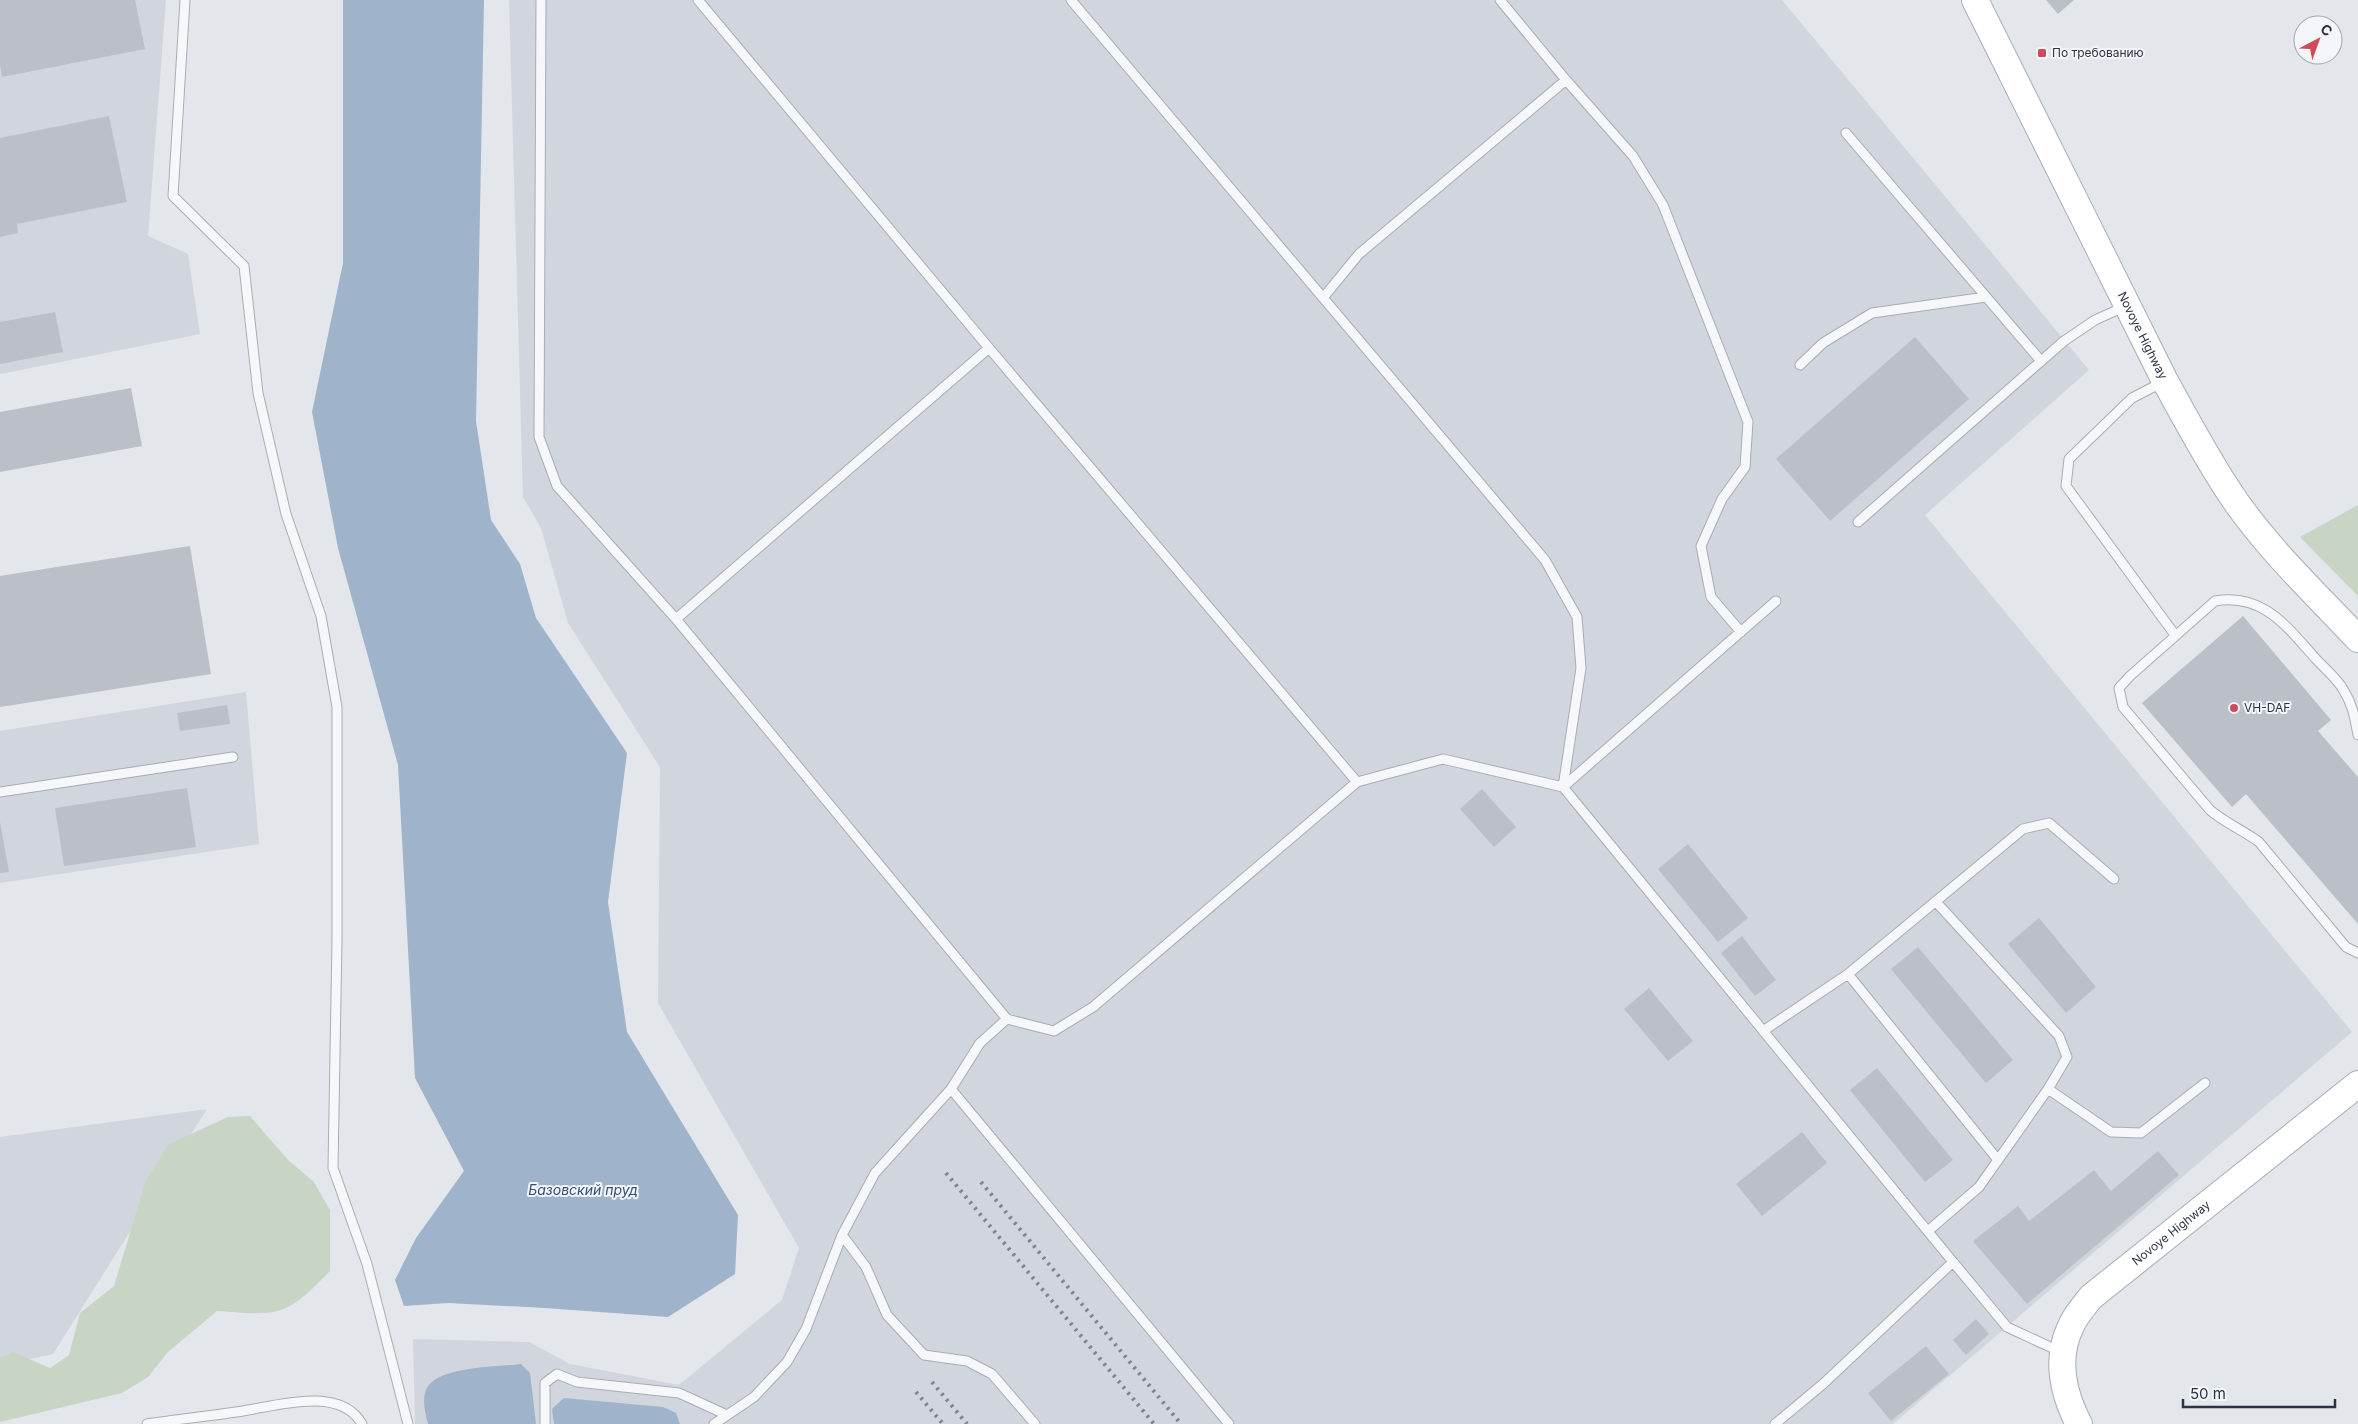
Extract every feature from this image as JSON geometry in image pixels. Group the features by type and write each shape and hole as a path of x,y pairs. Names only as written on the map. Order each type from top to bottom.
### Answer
{"main road":[{"name":"Novoye Highway","path":"1975,0 2165,380 2232,497 2278,553 2358,639"},
{"name":"Novoye Highway","path":"2079,1424 2070,1407 2062,1381 2063,1353 2071,1326 2091,1297 2358,1084"}],"lane":[{"path":"185,0 173,196 244,266 258,393 286,514 321,616 336,707 337,940 333,1168 367,1264 408,1424"},
{"path":"541,0 539,437 557,486 676,619 1007,1019 1054,1031 1093,1007 1358,782 1443,758 1563,787 2007,1327 2063,1353"},
{"path":"698,0 989,348 1358,782"},
{"path":"1070,0 1546,560 1577,616 1581,668 1563,787"},
{"path":"1500,0 1566,80 1633,156 1662,205 1748,422 1744,467 1722,499 1702,546 1711,597 1741,632"},
{"path":"1322,298 1358,254 1566,80"},
{"path":"1846,133 2042,361"},
{"path":"1800,365 1823,343 1872,313 1986,297"},
{"path":"1858,522 2064,341 2095,320 2128,304"},
{"path":"676,619 989,348"},
{"path":"2165,380 2132,398 2069,459 2066,486 2175,635"},
{"path":"2358,735 2354,711 2344,689 2279,619 2260,606 2233,598 2215,601 2175,635 2119,688 2123,707 2210,810 2225,822 2244,831 2258,842 2346,947 2358,953"},
{"path":"1563,787 1776,601"},
{"path":"0,792 233,757"},
{"path":"1764,1031 1848,974 1937,903 2022,829 2049,823 2114,879"},
{"path":"1928,1231 1979,1187 2048,1089 2067,1058 2059,1036 1937,903"},
{"path":"1848,974 1998,1160"},
{"path":"714,1424 754,1397 787,1362 806,1329 842,1235 875,1173 951,1089 980,1043 1007,1019"},
{"path":"2048,1089 2111,1132 2141,1133 2205,1083"},
{"path":"951,1089 1230,1424"},
{"path":"842,1235 866,1267 886,1315 924,1356 967,1361 992,1374 1035,1424"},
{"path":"1775,1424 1822,1384 1953,1262"},
{"path":"545,1424 545,1383 557,1374 577,1382 679,1393 727,1416"},
{"path":"147,1424 243,1411 297,1400 322,1402 343,1407 362,1424"}],"shaded area":[{"path":"0,0 166,0 148,236 188,254 200,334 0,374"},
{"path":"509,0 1782,0 2089,370 1925,515 2352,1032 1893,1424 415,1424 413,1339 529,1342 570,1364 679,1385 782,1300 799,1248 658,1003 660,767 568,623 541,528 523,497"},
{"path":"246,692 259,844 0,883 0,731"},
{"path":"207,1109 53,1354 0,1366 0,1137"}],"green space":[{"path":"2358,505 2358,596 2300,537"},
{"path":"250,1116 288,1160 314,1182 330,1210 330,1271 301,1298 281,1310 258,1313 217,1311 168,1352 148,1377 122,1393 0,1422 0,1358 13,1352 50,1368 69,1355 80,1313 114,1286 146,1180 169,1144 228,1117"}],"water":[{"name":"Базовский пруд","path":"343,0 484,0 476,421 491,520 520,564 536,618 627,753 608,902 627,1032 738,1215 735,1274 668,1317 448,1303 404,1306 395,1280 416,1238 464,1171 415,1078 398,765 338,548 312,412 343,263"},
{"path":"521,1364 530,1373 536,1424 428,1424 424,1398 426,1390 432,1382 454,1372 483,1367"},
{"path":"564,1398 663,1407 676,1413 680,1424 554,1424 552,1409"}],"building":[{"path":"0,0 135,0 145,49 2,77 0,65"},
{"path":"2046,0 2074,0 2058,14"},
{"path":"109,116 127,202 17,224 18,233 0,237 0,138"},
{"path":"55,312 63,352 0,364 0,322"},
{"path":"1915,337 1969,399 1830,521 1776,459"},
{"path":"131,388 142,446 0,472 0,412"},
{"path":"190,546 211,674 0,707 0,576"},
{"path":"2243,616 2331,720 2318,731 2358,777 2358,924 2246,794 2232,807 2142,703"},
{"path":"227,705 230,724 180,731 177,713"},
{"path":"187,788 196,847 64,866 55,808"},
{"path":"1482,789 1516,827 1494,847 1460,809"},
{"path":"0,822 9,872 0,873"},
{"path":"1688,844 1748,918 1718,942 1658,869"},
{"path":"2039,918 2096,987 2066,1013 2008,944"},
{"path":"1742,936 1776,980 1755,996 1721,953"},
{"path":"1918,947 2013,1060 1986,1083 1891,969"},
{"path":"1649,988 1693,1041 1668,1061 1624,1009"},
{"path":"1877,1068 1953,1160 1925,1182 1850,1090"},
{"path":"1802,1132 1827,1163 1762,1216 1736,1184"},
{"path":"2158,1151 2179,1175 2027,1304 1973,1241 2018,1206 2029,1221 2094,1170 2111,1191"},
{"path":"1976,1319 1989,1334 1966,1355 1953,1340"},
{"path":"1926,1346 1949,1374 1891,1421 1868,1393"}],"railway":[{"path":"946,1173 1154,1424"},
{"path":"981,1182 1181,1424"},
{"path":"932,1382 967,1424"},
{"path":"916,1392 943,1424"}],"place":[{"name":"По требованию","path":"2042,53"},
{"name":"VH-DAF","path":"2234,708"}]}
